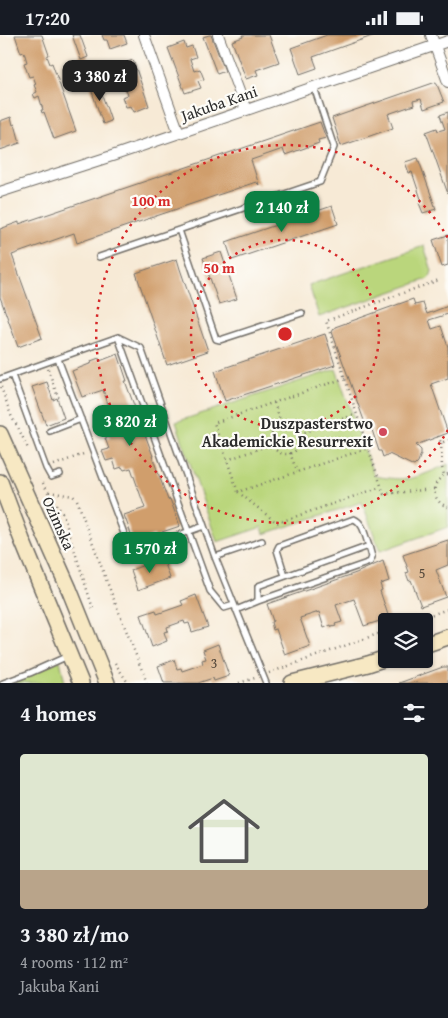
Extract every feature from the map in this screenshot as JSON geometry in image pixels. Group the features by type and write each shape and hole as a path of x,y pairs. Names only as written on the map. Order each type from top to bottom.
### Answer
{"main road":[{"name":"Ozimska","path":"0,435 69,589 107,681"},
{"path":"0,482 80,681"},
{"path":"433,642 448,637"},
{"path":"292,683 378,661"},
{"path":"329,683 368,664"}],"street":[{"path":"144,35 179,133"},
{"path":"218,35 246,110"},
{"path":"431,35 448,81"},
{"name":"Jakuba Kani","path":"0,192 115,155 448,41"}],"lane":[{"path":"98,257 320,182 334,147 314,87"},
{"path":"178,230 216,339 220,341 302,313"},
{"path":"118,337 210,591 224,608 235,608 258,601 370,561 372,557 361,523 354,519 279,546 277,550 285,576"},
{"path":"0,380 118,337 141,349 215,557 266,683"},
{"path":"58,359 131,552 204,526"},
{"path":"12,375 46,468 51,477 60,474"},
{"path":"50,431 81,419"},
{"path":"215,557 262,541"},
{"path":"258,601 258,586 368,546"},
{"path":"3,683 70,655"}],"path":[{"path":"434,489 384,495 326,321 439,280"},
{"path":"345,379 214,423 238,492 277,523 382,487"},
{"path":"0,380 12,418 30,453"},
{"path":"274,403 282,425"},
{"path":"300,434 356,414"},
{"path":"282,425 291,425 300,434 298,448 290,453 277,451 272,444 271,439 274,430 282,425"},
{"path":"438,436 441,443 444,475"},
{"path":"441,443 448,440"},
{"path":"227,460 272,444"},
{"path":"238,492 368,447"},
{"path":"88,453 38,471 48,492 63,514 97,618"},
{"path":"290,453 297,472"},
{"path":"448,474 439,479 434,489 437,500 448,507"},
{"path":"48,492 73,496 77,500 146,683"},
{"path":"433,614 448,609"},
{"path":"239,683 378,634"},
{"path":"114,661 128,683"}],"green space":[{"path":"424,246 432,271 428,279 319,317 309,285"},
{"path":"336,369 374,476 406,479 448,464 448,527 380,551 362,502 264,534 262,527 217,542 176,422"},
{"path":"60,660 65,683 13,683"}],"building":[{"path":"15,35 42,35 49,55 47,56 50,64 52,63 76,131 54,139 44,112 42,113 41,110 43,110 39,96 35,98 33,94 37,92 34,85 36,84 33,76 29,77 24,63 27,62 24,52 21,53"},
{"path":"72,35 80,35 88,57 81,60"},
{"path":"102,35 124,35 127,43 110,49 107,40 104,40"},
{"path":"211,35 225,71 217,74 203,37"},
{"path":"242,35 269,35 279,62 256,70 258,75 246,79 232,41 243,37"},
{"path":"327,35 375,35 313,57 317,68 300,74 291,48"},
{"path":"184,42 186,48 192,46 196,57 190,59 194,71 200,69 204,79 198,81 201,88 185,93 168,48"},
{"path":"133,60 149,106 134,112 131,106 126,107 122,97 128,95 123,83 118,85 114,74 119,72 117,66"},
{"path":"79,73 83,83 73,86 70,76"},
{"path":"97,80 111,121 103,124 89,83"},
{"path":"436,82 444,102 424,109 421,99 413,101 414,105 388,114 393,128 341,146 332,118"},
{"path":"448,112 448,194 426,132 437,128 438,131 445,129 440,115"},
{"path":"11,117 20,143 0,150 0,121"},
{"path":"320,122 326,138 318,140 319,143 285,155 283,149 251,160 259,185 256,182 77,243 74,233 12,255 42,338 18,347 0,297 0,229"},
{"path":"418,158 436,209 423,213 419,203 422,202 412,172 409,173 405,162"},
{"path":"332,206 338,224 232,260 226,242"},
{"path":"448,235 448,265 442,267 433,240"},
{"path":"221,252 237,299 219,304 203,258"},
{"path":"177,259 208,351 167,365 136,273"},
{"path":"413,299 415,305 423,303 427,314 448,306 448,314 429,320 432,329 441,326 448,347 448,378 431,384 448,433 416,445 421,450 421,454 414,466 389,454 383,457 381,451 379,451 372,425 366,426 332,332 335,327"},
{"path":"325,334 335,365 225,401 215,371"},
{"path":"118,354 127,381 125,381 152,456 180,526 162,532 162,535 155,538 154,535 134,542 124,515 145,508 131,468 124,470 122,467 116,469 113,459 106,461 102,451 109,449 105,438 110,437 109,432 117,429 103,390 82,397 72,371 99,358 100,361"},
{"path":"47,382 53,400 57,398 64,418 46,425 32,387"},
{"path":"448,540 448,565 436,570 446,597 421,606 411,580 409,581 406,573 409,572 403,555"},
{"path":"163,558 170,578 138,590 131,570"},
{"path":"383,561 389,581 380,584 382,590 380,591 387,613 378,613 378,622 364,626 354,599 336,605 342,622 335,624 336,626 332,627 331,625 324,628 319,612 300,618 310,646 285,655 276,629 273,630 271,622 273,621 267,604 356,573"},
{"path":"196,595 208,627 192,632 189,623 185,624 184,621 167,627 168,631 164,632 167,641 152,647 141,615 156,610 157,614 183,605 181,601"},
{"path":"218,644 229,676 214,681 213,678 198,683 164,683 158,666 174,660 177,669 181,668 182,671 203,664 202,660 206,659 203,650"},
{"path":"443,667 448,667 448,683 399,683"}],"place":[{"name":"Duszpasterstwo Akademickie Resurrexit","path":"383,432"}]}
